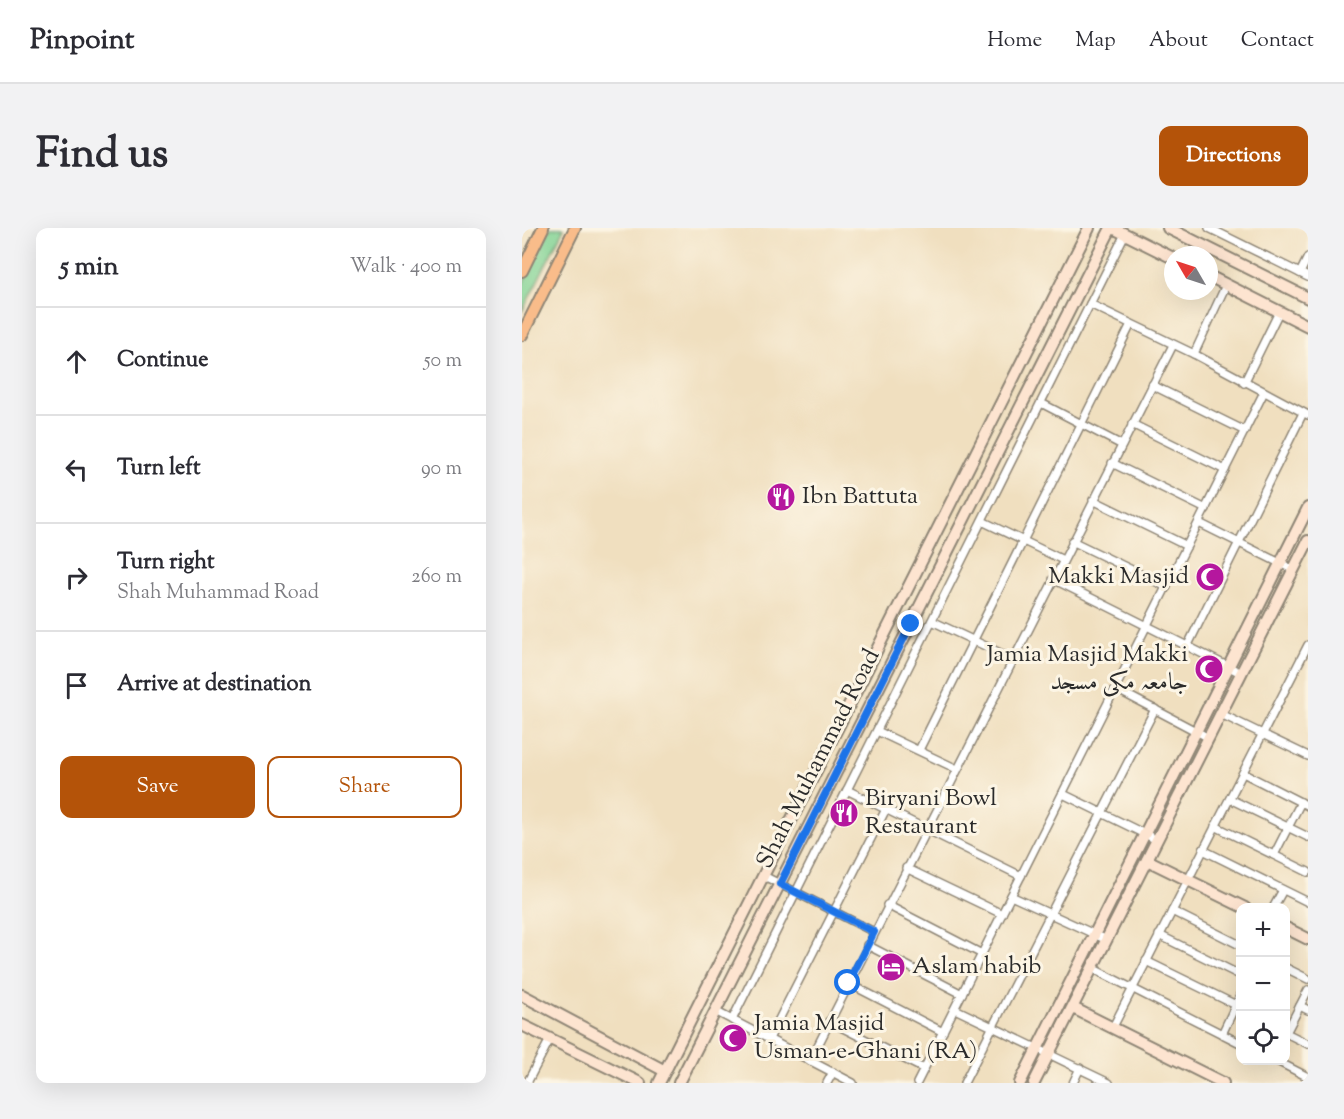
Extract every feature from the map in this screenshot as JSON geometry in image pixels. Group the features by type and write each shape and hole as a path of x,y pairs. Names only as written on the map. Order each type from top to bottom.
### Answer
{"main road":[{"path":"522,271 543,228"},
{"path":"522,335 576,228"}],"street":[{"name":"Shah Muhammad Road","path":"659,1083 1089,228"},
{"name":"Shah Muhammad Road","path":"679,1083 1112,228"},
{"path":"1112,228 1164,254"},
{"path":"1168,228 1180,231 1308,298"},
{"path":"1209,228 1308,278"},
{"path":"732,1020 1125,234"},
{"path":"1300,273 1308,257"},
{"path":"1218,281 1308,326"},
{"path":"1194,354 1226,285"},
{"path":"1090,304 1194,354 1305,414 1187,646"},
{"path":"1244,383 1279,312"},
{"path":"918,750 1131,324"},
{"path":"810,1060 925,829 1173,345"},
{"path":"1152,385 1245,431"},
{"path":"917,1083 1264,392"},
{"path":"1041,403 1122,445"},
{"path":"1132,424 1226,470"},
{"path":"1112,464 1206,509"},
{"path":"1093,500 1187,546"},
{"path":"1020,1083 1308,508"},
{"path":"982,521 1063,560"},
{"path":"1199,523 1294,570"},
{"path":"1072,541 1167,587"},
{"path":"1034,1083 1308,541"},
{"path":"1053,579 1241,673"},
{"path":"894,616 911,624"},
{"path":"932,621 1012,659"},
{"path":"1113,1027 1263,733 1306,654 1308,645"},
{"path":"1116,689 1209,738"},
{"path":"964,1083 1155,709"},
{"path":"1221,714 1308,754"},
{"path":"877,731 957,768"},
{"path":"1243,773 1304,804 1288,826 1274,855"},
{"path":"847,790 1021,876"},
{"path":"1063,794 1157,840"},
{"path":"1230,799 1308,837"},
{"path":"769,1040 886,809"},
{"path":"1215,826 1308,872"},
{"path":"1203,850 1308,902"},
{"path":"1147,860 1236,903"},
{"path":"906,868 1002,914"},
{"path":"764,876 874,932"},
{"path":"1276,903 1283,890"},
{"path":"1011,896 1107,940"},
{"path":"887,905 982,954"},
{"path":"1172,911 1236,943"},
{"path":"1290,930 1308,939"},
{"path":"1159,935 1236,973"},
{"path":"867,945 962,994"},
{"path":"1146,961 1236,1005 1222,1034"},
{"path":"1092,968 1236,1041"},
{"path":"1290,970 1308,979"},
{"path":"848,983 943,1032"},
{"path":"1290,1025 1308,990"},
{"path":"522,995 665,1071 668,1083"},
{"path":"1300,1006 1308,1010"},
{"path":"1073,1008 1223,1083"},
{"path":"955,1009 1107,1083"},
{"path":"715,1011 853,1083"},
{"path":"829,1022 924,1069"},
{"path":"522,1025 640,1083"},
{"path":"1290,1035 1308,1044"},
{"path":"527,1083 550,1038"},
{"path":"1285,1065 1308,1077"},
{"path":"1073,1083 1080,1068"},
{"path":"827,1083 833,1072"}],"green space":[{"path":"550,228 564,228 522,312 522,285"}],"place":[{"name":"Ibn Battuta","path":"781,497"},
{"name":"Makki Masjid","path":"1210,577"},
{"name":"Jamia Masjid Makki جامعہ مکی مسجد","path":"1209,669"},
{"name":"Biryani Bowl Restaurant","path":"844,813"},
{"name":"Aslam habib","path":"891,967"},
{"name":"Jamia Masjid Usman-e-Ghani (RA)","path":"733,1038"}],"route":[{"path":"848,983 874,932 780,884 911,624"}]}
